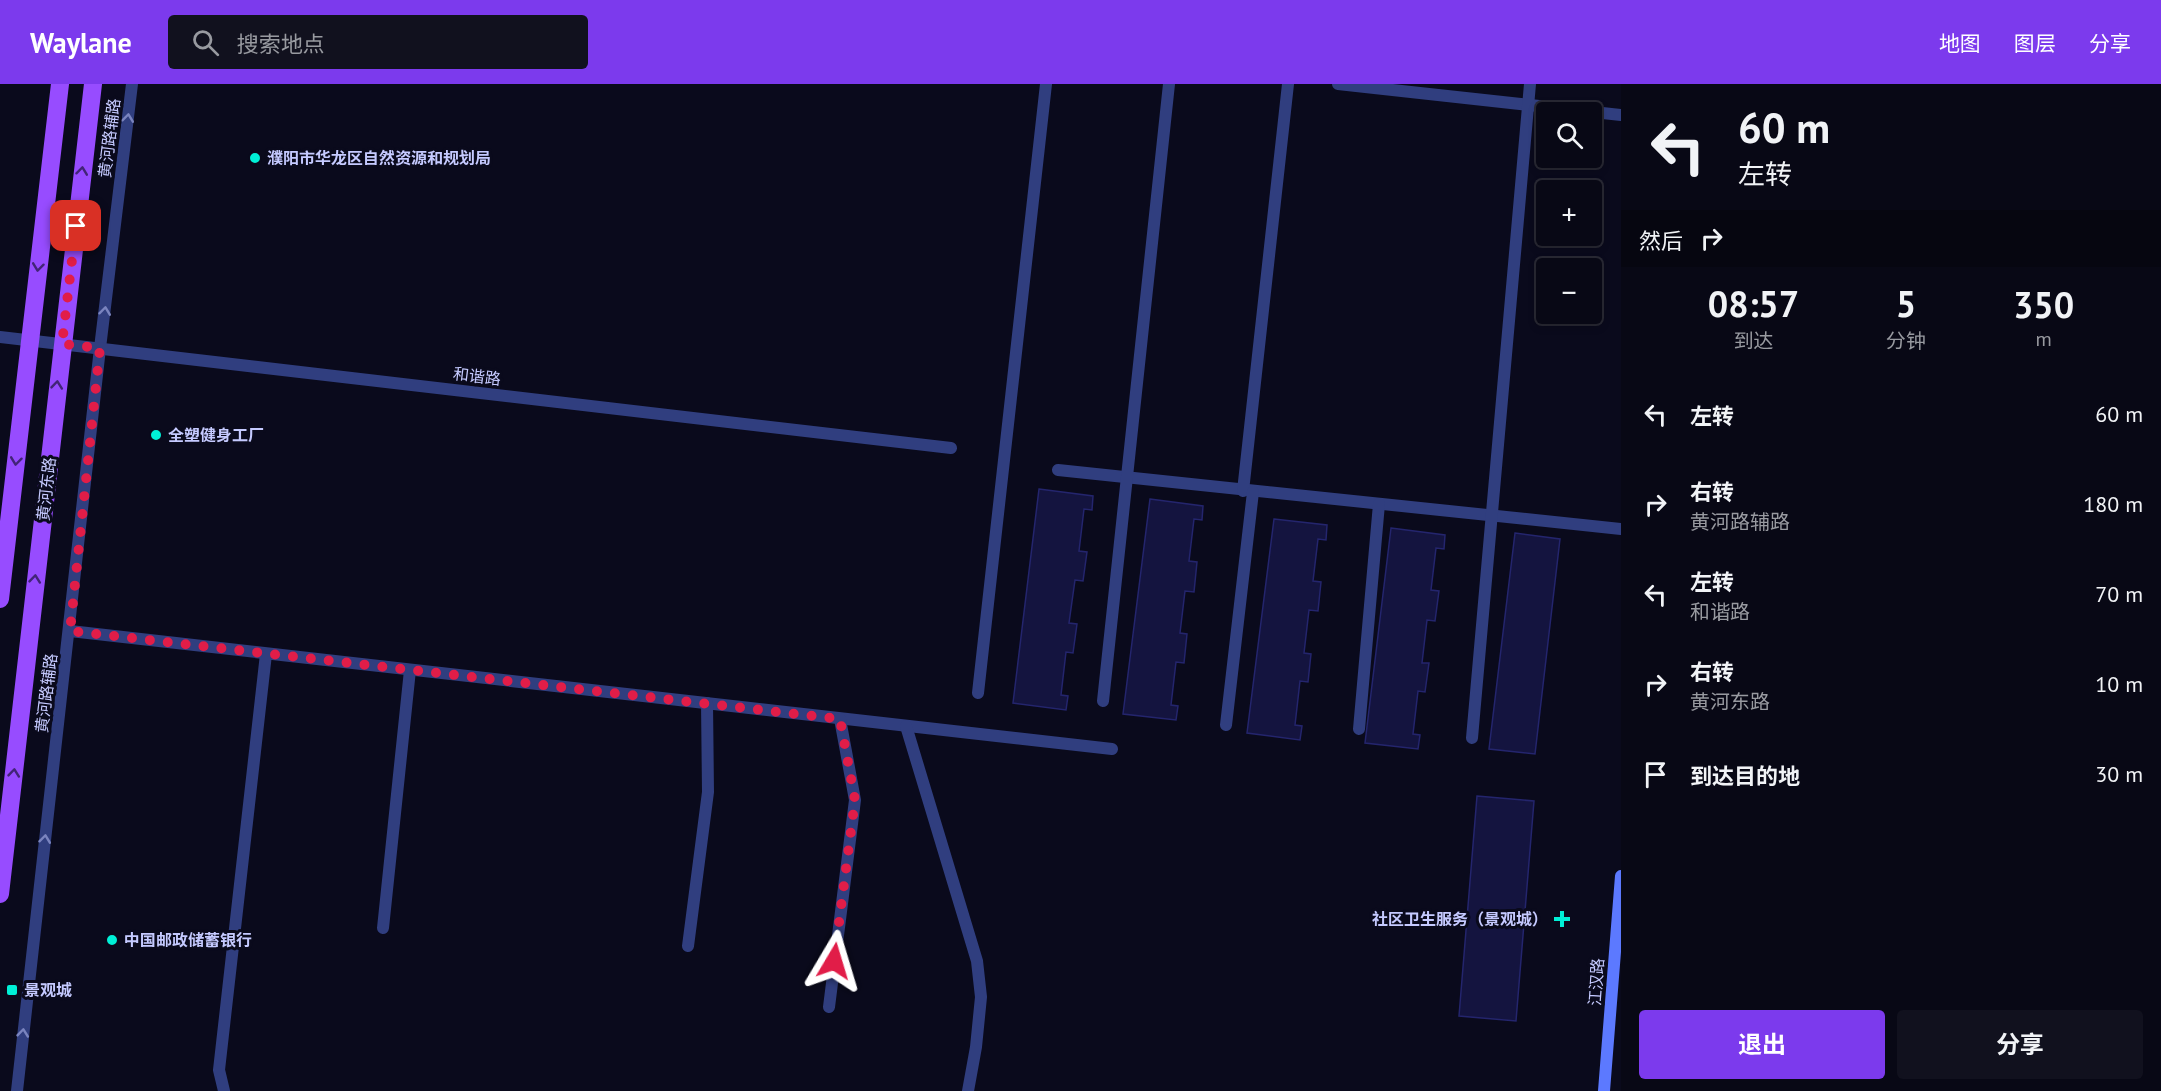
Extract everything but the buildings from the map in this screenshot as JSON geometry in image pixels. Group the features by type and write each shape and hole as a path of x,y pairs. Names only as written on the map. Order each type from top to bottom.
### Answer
{"main road":[{"name":"黄河东路","path":"0,598 60,84"},
{"name":"黄河东路","path":"0,894 93,84"}],"street":[{"name":"黄河路辅路","path":"17,1091 100,348 132,84"},
{"path":"978,693 1046,84"},
{"path":"1103,701 1169,84"},
{"path":"1226,725 1288,84"},
{"path":"1338,84 1404,88 1621,115"},
{"path":"1472,738 1530,84"},
{"name":"和谐路","path":"0,337 951,448"},
{"path":"1058,470 1621,529"},
{"path":"1359,729 1379,504"},
{"path":"70,631 1112,749"},
{"path":"224,1091 219,1070 266,654"},
{"path":"383,928 410,670"},
{"path":"688,946 708,792 707,704"},
{"path":"828,1007 855,800 840,719"},
{"path":"906,726 977,961 981,997 976,1047 968,1091"},
{"name":"江汉路","path":"1604,1091 1621,876"}],"place":[{"name":"濮阳市华龙区自然资源和规划局","path":"255,158"},
{"name":"全塑健身工厂","path":"156,435"},
{"name":"社区卫生服务（景观城）","path":"1562,919"},
{"name":"中国邮政储蓄银行","path":"112,940"},
{"name":"景观城","path":"12,990"}],"route":[{"path":"76,226 62,344 100,348 70,631 840,719 855,800 834,961"}]}
